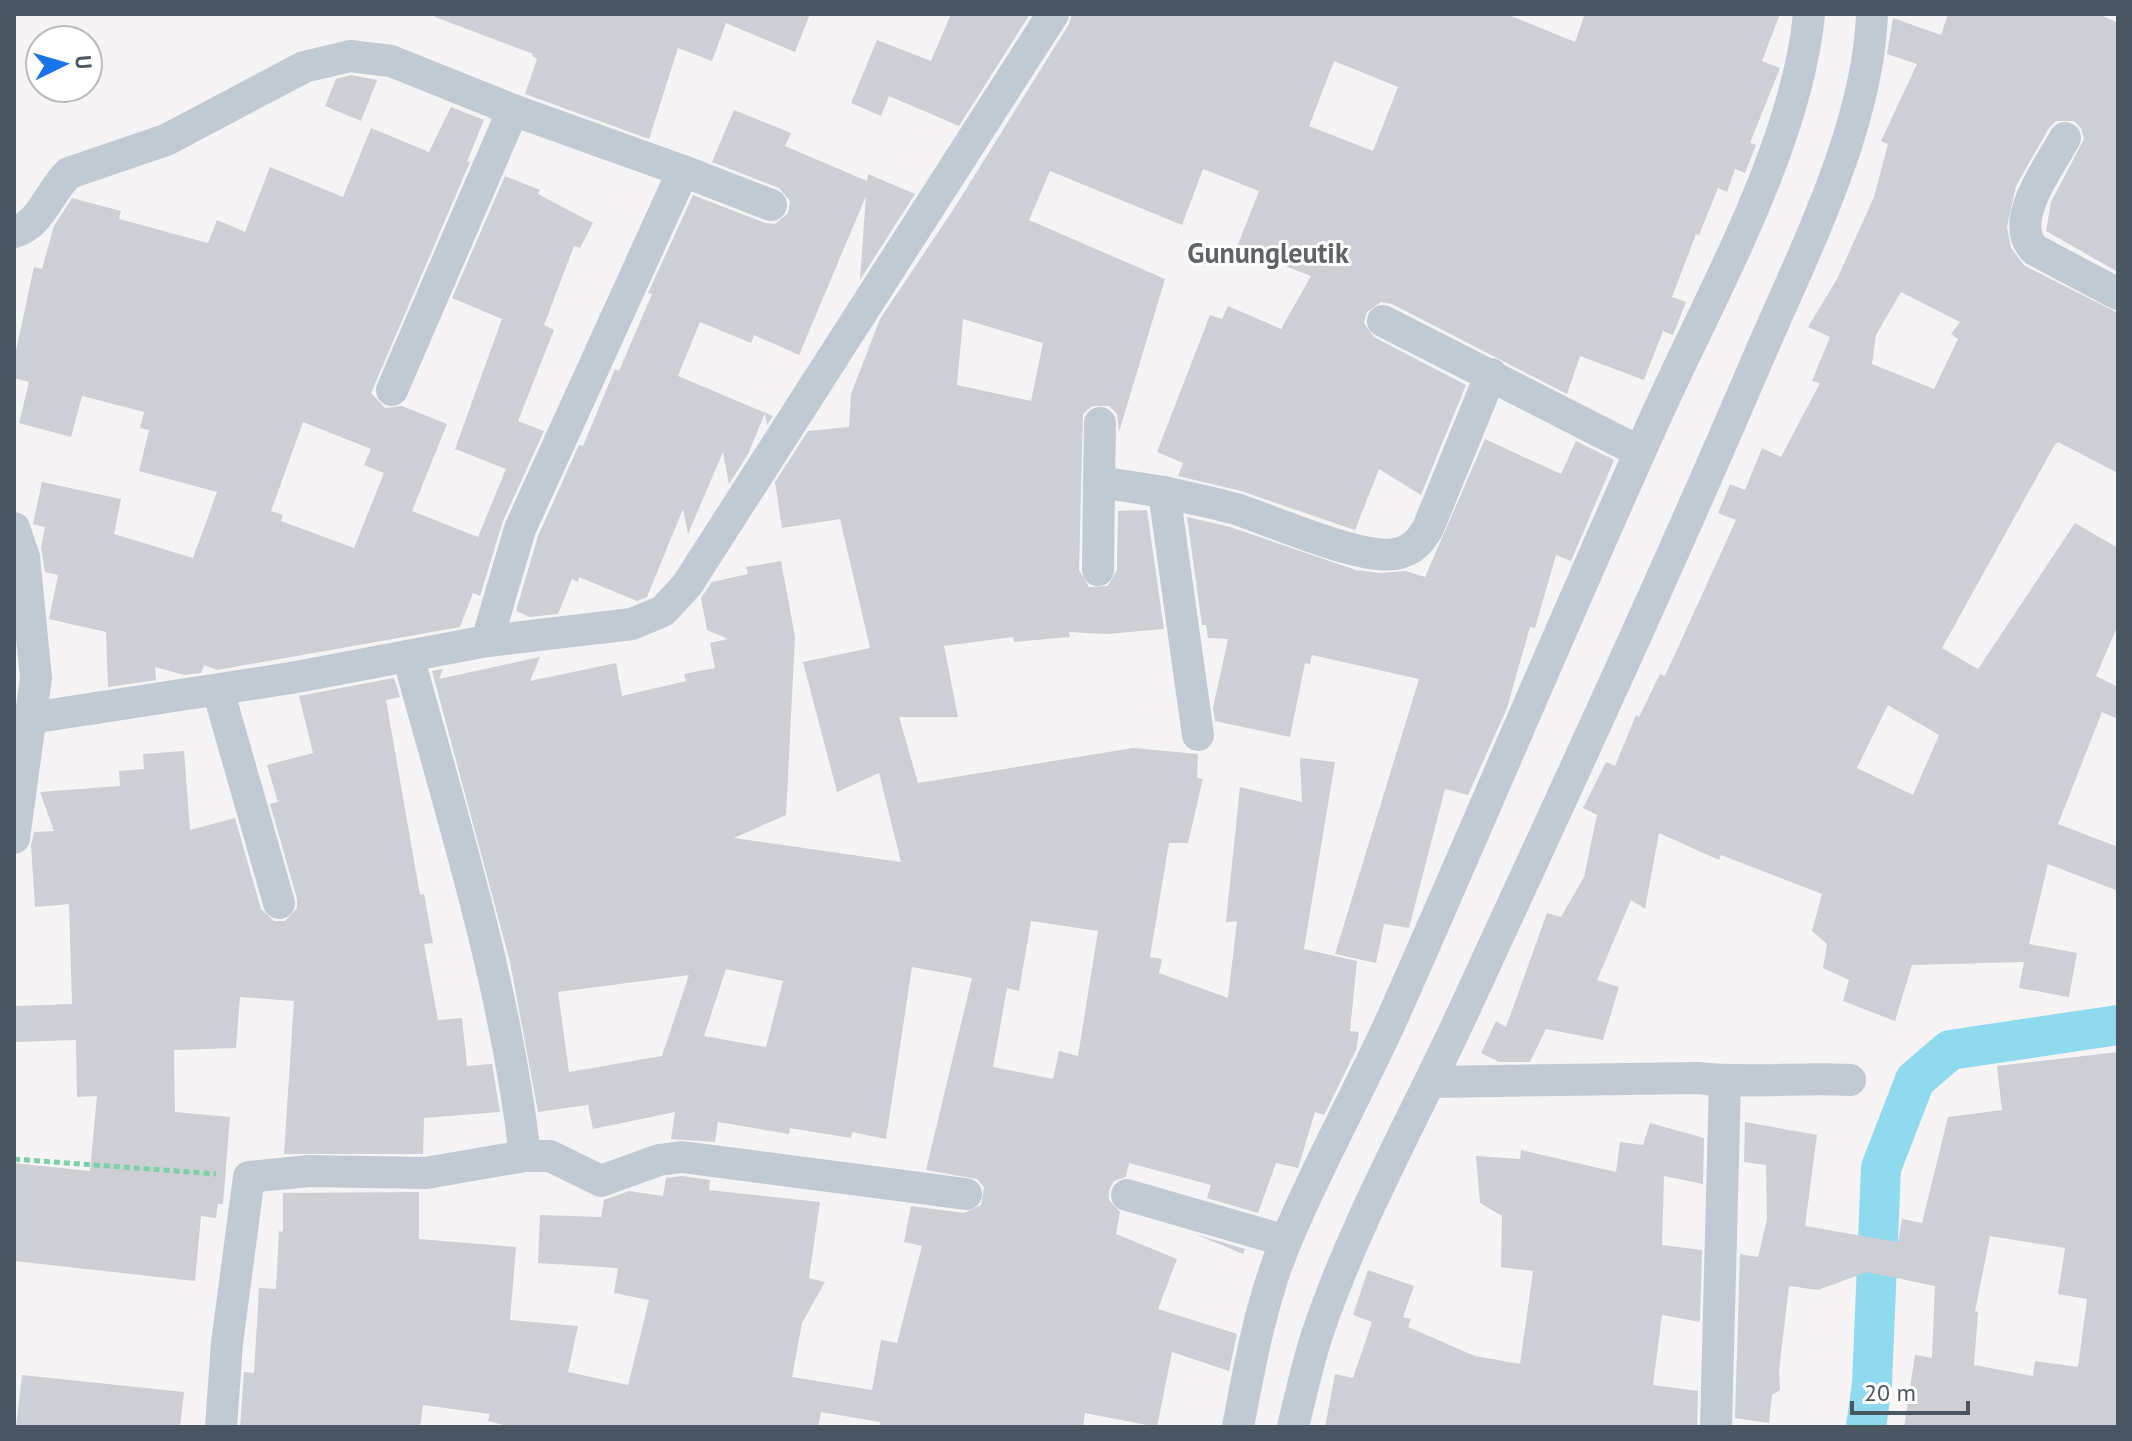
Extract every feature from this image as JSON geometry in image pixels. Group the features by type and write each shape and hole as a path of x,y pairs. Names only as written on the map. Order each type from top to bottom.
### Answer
{"street":[{"path":"31,718 218,690 487,641 640,622 663,611 687,585 1053,14"},
{"path":"1238,1427 1256,1336 1286,1241 1394,1015 1640,452 1764,179 1791,103 1806,43 1809,14"},
{"path":"1293,1427 1316,1339 1372,1199 1431,1082 1662,582 1805,247 1847,140 1862,91 1872,14"},
{"path":"14,232 31,223 59,182 69,173 166,140 304,67 350,56 391,61 513,110 771,205"},
{"path":"392,390 513,110"},
{"path":"2065,138 2028,208 2025,224 2027,241 2042,254 2118,294"},
{"path":"487,641 520,529 683,171"},
{"path":"1383,321 1640,452"},
{"path":"1099,482 1164,492 1232,508 1365,551 1391,554 1407,550 1417,544 1428,528 1491,374"},
{"path":"1098,570 1100,423"},
{"path":"1164,492 1198,735"},
{"path":"14,528 24,557 36,678 14,838"},
{"path":"408,656 474,895 505,1035 525,1156"},
{"path":"218,690 279,903"},
{"path":"1431,1082 1697,1078 1725,1081 1806,1077 1850,1080"},
{"path":"1716,1427 1725,1081"},
{"path":"221,1427 227,1343 249,1177 309,1171 426,1173 525,1156 550,1156 601,1181 659,1160 682,1157 966,1194"},
{"path":"1127,1195 1286,1241"}],"path":[{"path":"14,1159 249,1177"}],"building":[{"path":"436,14 810,14 795,52 726,23 712,61 678,48 649,139 525,94 537,59 533,54 435,17"},
{"path":"951,14 1030,14 959,126 889,96 881,116 851,103 877,40 931,61"},
{"path":"1072,14 1506,14 1575,42 1585,14 1780,14 1762,61 1780,68 1750,143 1756,145 1745,173 1735,169 1727,192 1718,188 1699,235 1696,234 1672,297 1686,302 1673,335 1663,331 1644,380 1580,356 1567,394 1392,304 1381,302 1367,312 1364,323 1374,337 1466,385 1421,495 1379,469 1355,530 1241,491 1178,476 1183,463 1157,452 1210,315 1222,319 1228,306 1281,329 1311,276 1237,247 1259,191 1203,169 1182,225 1050,171 1029,220 1165,279 1119,432 1117,414 1109,406 1092,406 1083,414 1079,570 1089,587 1108,586 1117,570 1118,511 1147,510 1164,629 1107,634 1069,632 1070,637 1014,642 1013,637 944,646 958,717 899,717 918,783 1133,748 1198,754 1197,778 1203,779 1188,843 1169,843 1150,957 1162,959 1159,973 1228,998 1237,921 1226,922 1240,787 1302,802 1300,758 1335,762 1304,949 1357,961 1350,1031 1359,1032 1356,1050 1324,1115 1315,1112 1298,1168 1276,1163 1258,1213 1207,1198 1211,1185 1129,1163 1126,1177 1114,1181 1109,1190 1109,1200 1120,1212 1116,1234 1177,1259 1158,1309 1237,1334 1229,1371 1172,1352 1157,1427 1085,1413 1083,1427 879,1427 880,1422 821,1412 818,1427 511,1427 488,1421 490,1414 423,1405 420,1427 240,1427 244,1372 254,1373 259,1288 276,1289 279,1231 283,1232 283,1193 419,1192 419,1239 516,1247 510,1320 578,1326 568,1372 628,1385 649,1300 614,1293 618,1268 538,1263 540,1215 601,1217 604,1200 629,1191 663,1196 666,1178 682,1176 710,1180 709,1190 820,1202 809,1278 825,1282 802,1323 792,1377 872,1390 881,1340 897,1343 922,1246 904,1242 911,1206 964,1213 981,1205 984,1187 977,1179 926,1170 972,978 912,967 886,1139 852,1132 851,1138 790,1128 789,1134 718,1122 715,1142 671,1139 675,1112 593,1129 588,1105 538,1112 510,962 432,671 443,669 439,679 540,657 530,681 616,663 622,696 686,681 684,674 715,668 710,643 728,639 707,630 701,598 712,582 748,574 746,567 781,561 795,637 786,815 734,838 901,862 879,773 837,792 803,662 870,648 840,519 782,528 775,482 808,431 849,427 851,394 880,319 953,210 1069,24","holes":["1334,61 1398,87 1373,151 1309,126","963,319 1043,343 1031,401 957,385","1031,921 1098,931 1078,1056 1059,1051 1053,1079 993,1067 1007,988 1019,991","726,969 783,981 766,1047 704,1036","689,975 662,1056 569,1072 558,992"]},
{"path":"1948,14 2099,14 2118,23 2118,272 2046,231 2051,202 2084,139 2081,128 2074,121 2056,121 2049,128 2016,186 2007,227 2011,248 2025,266 2118,313 2118,473 2058,442 1942,648 1978,669 2075,523 2118,548 2118,625 2096,676 2118,687 2118,719 2102,712 2058,824 2118,847 2118,891 2048,864 2029,944 2077,953 2069,997 2019,988 2024,962 1912,965 1895,1021 1843,1001 1849,980 1823,968 1827,944 1812,931 1822,894 1721,855 1719,860 1659,833 1645,909 1631,900 1597,980 1619,987 1603,1040 1546,1029 1530,1062 1499,1062 1481,1053 1496,1021 1506,1027 1547,913 1561,917 1584,877 1597,815 1583,808 1606,762 1615,766 1636,715 1639,717 1660,674 1665,676 1736,520 1718,513 1730,484 1745,490 1762,448 1781,457 1820,383 1812,381 1830,337 1808,327 1837,279 1874,197 1888,144 1881,141 1917,64 1887,54 1893,18 1941,35","holes":["1901,292 1960,322 1951,334 1958,339 1934,389 1872,364 1876,335","1888,705 1939,735 1913,795 1857,768"]},
{"path":"351,75 377,80 361,121 325,106 336,79"},
{"path":"451,107 484,120 467,161 470,162 371,393 385,408 402,406 447,424 412,511 478,537 506,469 455,449 502,319 452,298 505,176 540,190 538,194 593,223 580,248 574,246 544,325 554,330 518,421 544,431 503,521 480,596 473,593 460,627 217,670 204,665 201,673 184,675 155,667 156,680 108,687 106,632 49,619 58,575 45,572 41,547 45,527 33,524 42,482 121,499 114,534 193,558 217,492 139,471 149,430 140,428 144,412 82,396 71,437 19,423 29,382 14,378 14,360 34,267 42,269 54,226 72,198 121,211 119,219 208,243 217,220 245,232 270,167 343,197 371,128 429,152","holes":["303,422 371,449 364,465 384,473 354,548 281,521 283,515 271,511"]},
{"path":"734,110 791,133 785,146 867,181 868,174 915,194 860,280 866,196 799,355 754,335 751,343 700,322 678,376 773,416 767,425 765,413 748,454 729,484 723,452 688,534 683,509 647,597 637,601 579,577 578,582 572,579 558,614 530,617 516,611 538,536 579,445 583,446 615,369 619,371 652,294 648,293 693,195 765,223 775,224 788,213 790,201 779,188 712,162"},
{"path":"1485,439 1561,474 1576,441 1614,460 1571,561 1556,555 1535,628 1530,627 1507,708 1468,795 1445,789 1409,928 1384,924 1376,963 1335,954 1419,679 1312,655 1310,664 1305,663 1290,737 1215,721 1213,708 1228,639 1208,638 1206,625 1202,625 1187,517 1230,527 1356,570 1380,573 1406,571 1425,577"},
{"path":"394,678 400,697 386,700 420,895 424,894 433,943 424,944 438,1020 462,1018 467,1066 492,1064 500,1112 424,1118 423,1154 284,1154 294,1001 240,997 236,1048 174,1050 175,1112 230,1117 223,1204 218,1204 216,1218 201,1216 195,1281 14,1261 14,1163 90,1171 97,1096 77,1097 76,1040 14,1042 14,1006 72,1004 69,904 35,907 31,845 34,832 54,831 40,792 120,786 119,771 144,769 143,754 184,751 190,830 235,818 261,909 274,921 285,921 297,908 297,899 270,804 278,802 267,765 313,753 299,696"},
{"path":"2118,1052 2118,1427 1904,1427 1915,1355 1932,1358 1935,1286 1867,1272 1818,1290 1789,1286 1779,1370 1780,1390 1772,1395 1769,1423 1735,1418 1740,1254 1758,1257 1767,1219 1766,1165 1744,1162 1745,1122 1817,1135 1805,1226 1898,1242 1902,1219 1922,1223 1948,1117 2002,1110 1997,1066","holes":["1990,1236 2065,1248 2058,1294 2087,1299 2078,1367 2035,1361 2033,1376 1974,1365 1978,1312 1975,1311"]},
{"path":"1650,1123 1704,1138 1703,1184 1664,1176 1662,1245 1702,1250 1700,1322 1662,1315 1653,1385 1698,1391 1697,1427 1325,1427 1335,1374 1353,1378 1372,1322 1353,1315 1368,1270 1414,1286 1403,1317 1411,1319 1408,1327 1475,1356 1520,1364 1533,1271 1501,1267 1502,1216 1480,1203 1476,1156 1520,1159 1521,1150 1616,1172 1620,1142 1643,1145"},
{"path":"1195,1234 1245,1249 1243,1254"},
{"path":"22,1375 184,1392 180,1427 16,1427"}],"waterway":[{"path":"1866,1427 1872,1384 1881,1168 1915,1080 1950,1050 2118,1025"}],"district":[{"name":"Gunungleutik","path":"1268,252"}]}
